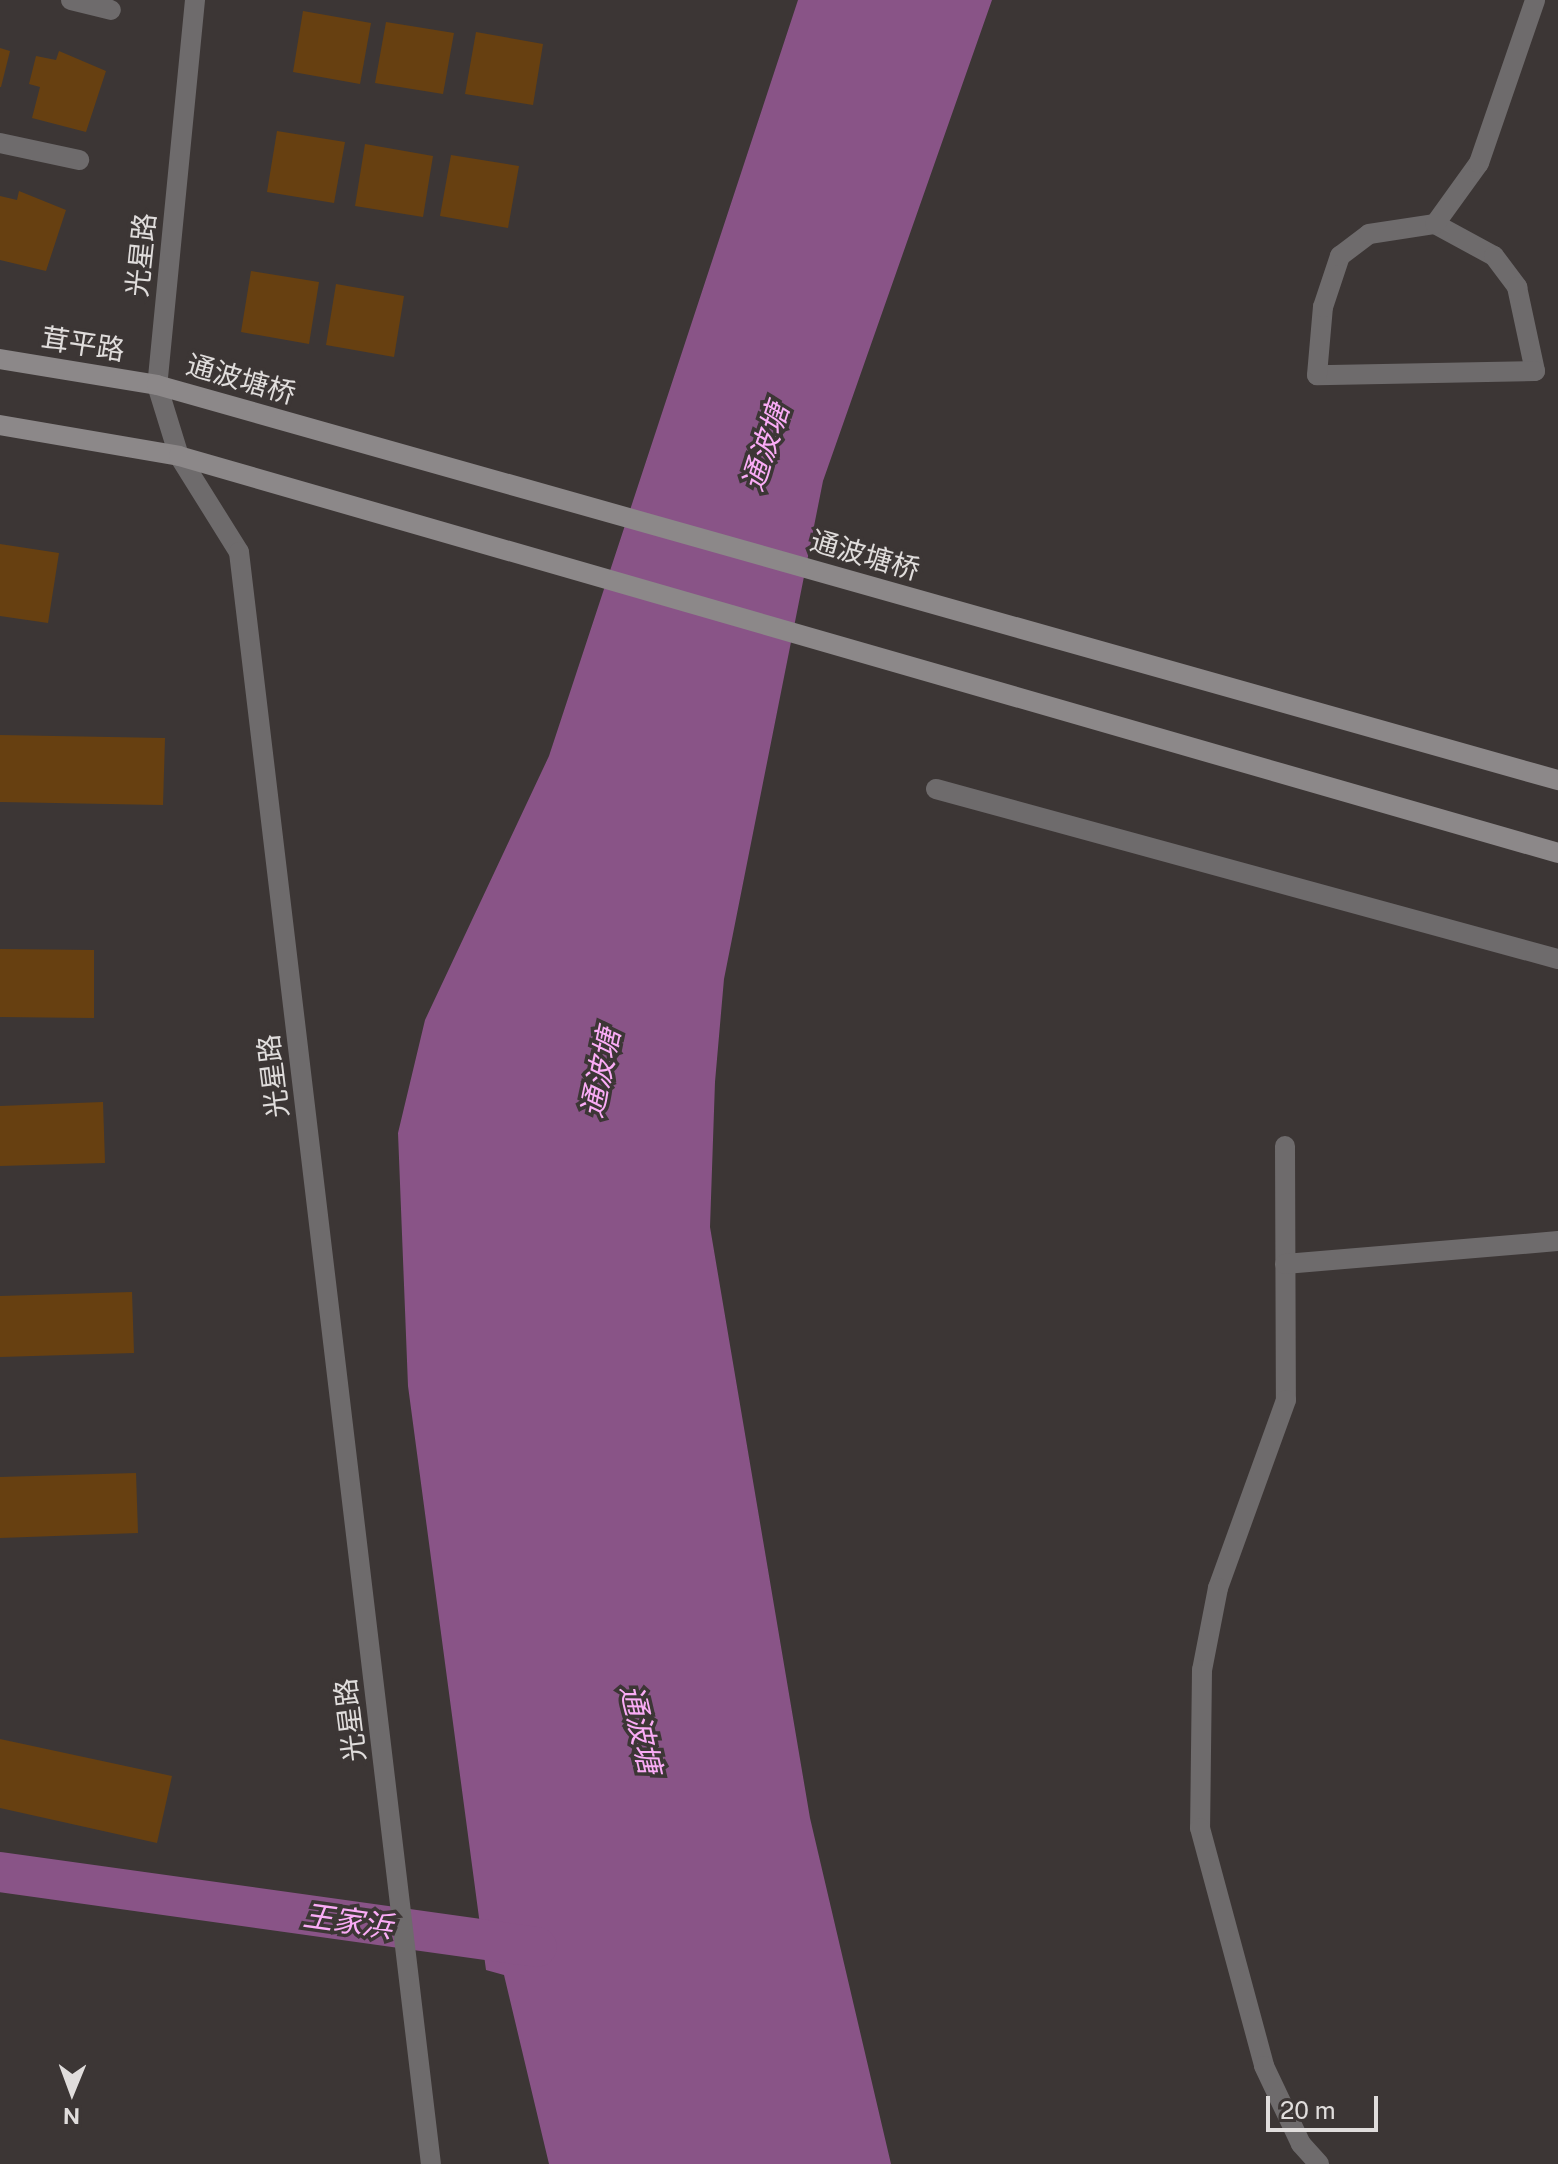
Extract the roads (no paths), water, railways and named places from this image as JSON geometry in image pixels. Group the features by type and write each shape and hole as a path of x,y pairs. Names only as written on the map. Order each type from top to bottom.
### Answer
{"main road":[{"name":"茸平路","path":"0,359 157,385"},
{"name":"通波塘桥","path":"157,385 1558,780"},
{"path":"0,425 179,456 1558,853"}],"street":[{"path":"71,0 111,10"},
{"name":"光星路","path":"195,0 157,385 179,456 239,552 431,2164"},
{"path":"1435,224 1494,256 1517,287 1535,371 1317,375 1323,307 1340,256 1369,234 1435,224 1479,163 1535,0"},
{"path":"0,143 79,160"},
{"path":"936,789 1558,959"},
{"path":"1285,1146 1286,1400 1218,1588 1202,1670 1200,1828 1264,2066 1301,2144 1319,2164"},
{"path":"1285,1264 1558,1241"}],"water":[{"name":"通波塘","path":"798,0 992,0 823,481 724,979 715,1082 710,1227 810,1818 891,2164 549,2164 504,1975 486,1970 408,1386 398,1133 425,1020 549,756"}],"waterway":[{"name":"王家浜","path":"0,1872 537,1947"}]}
